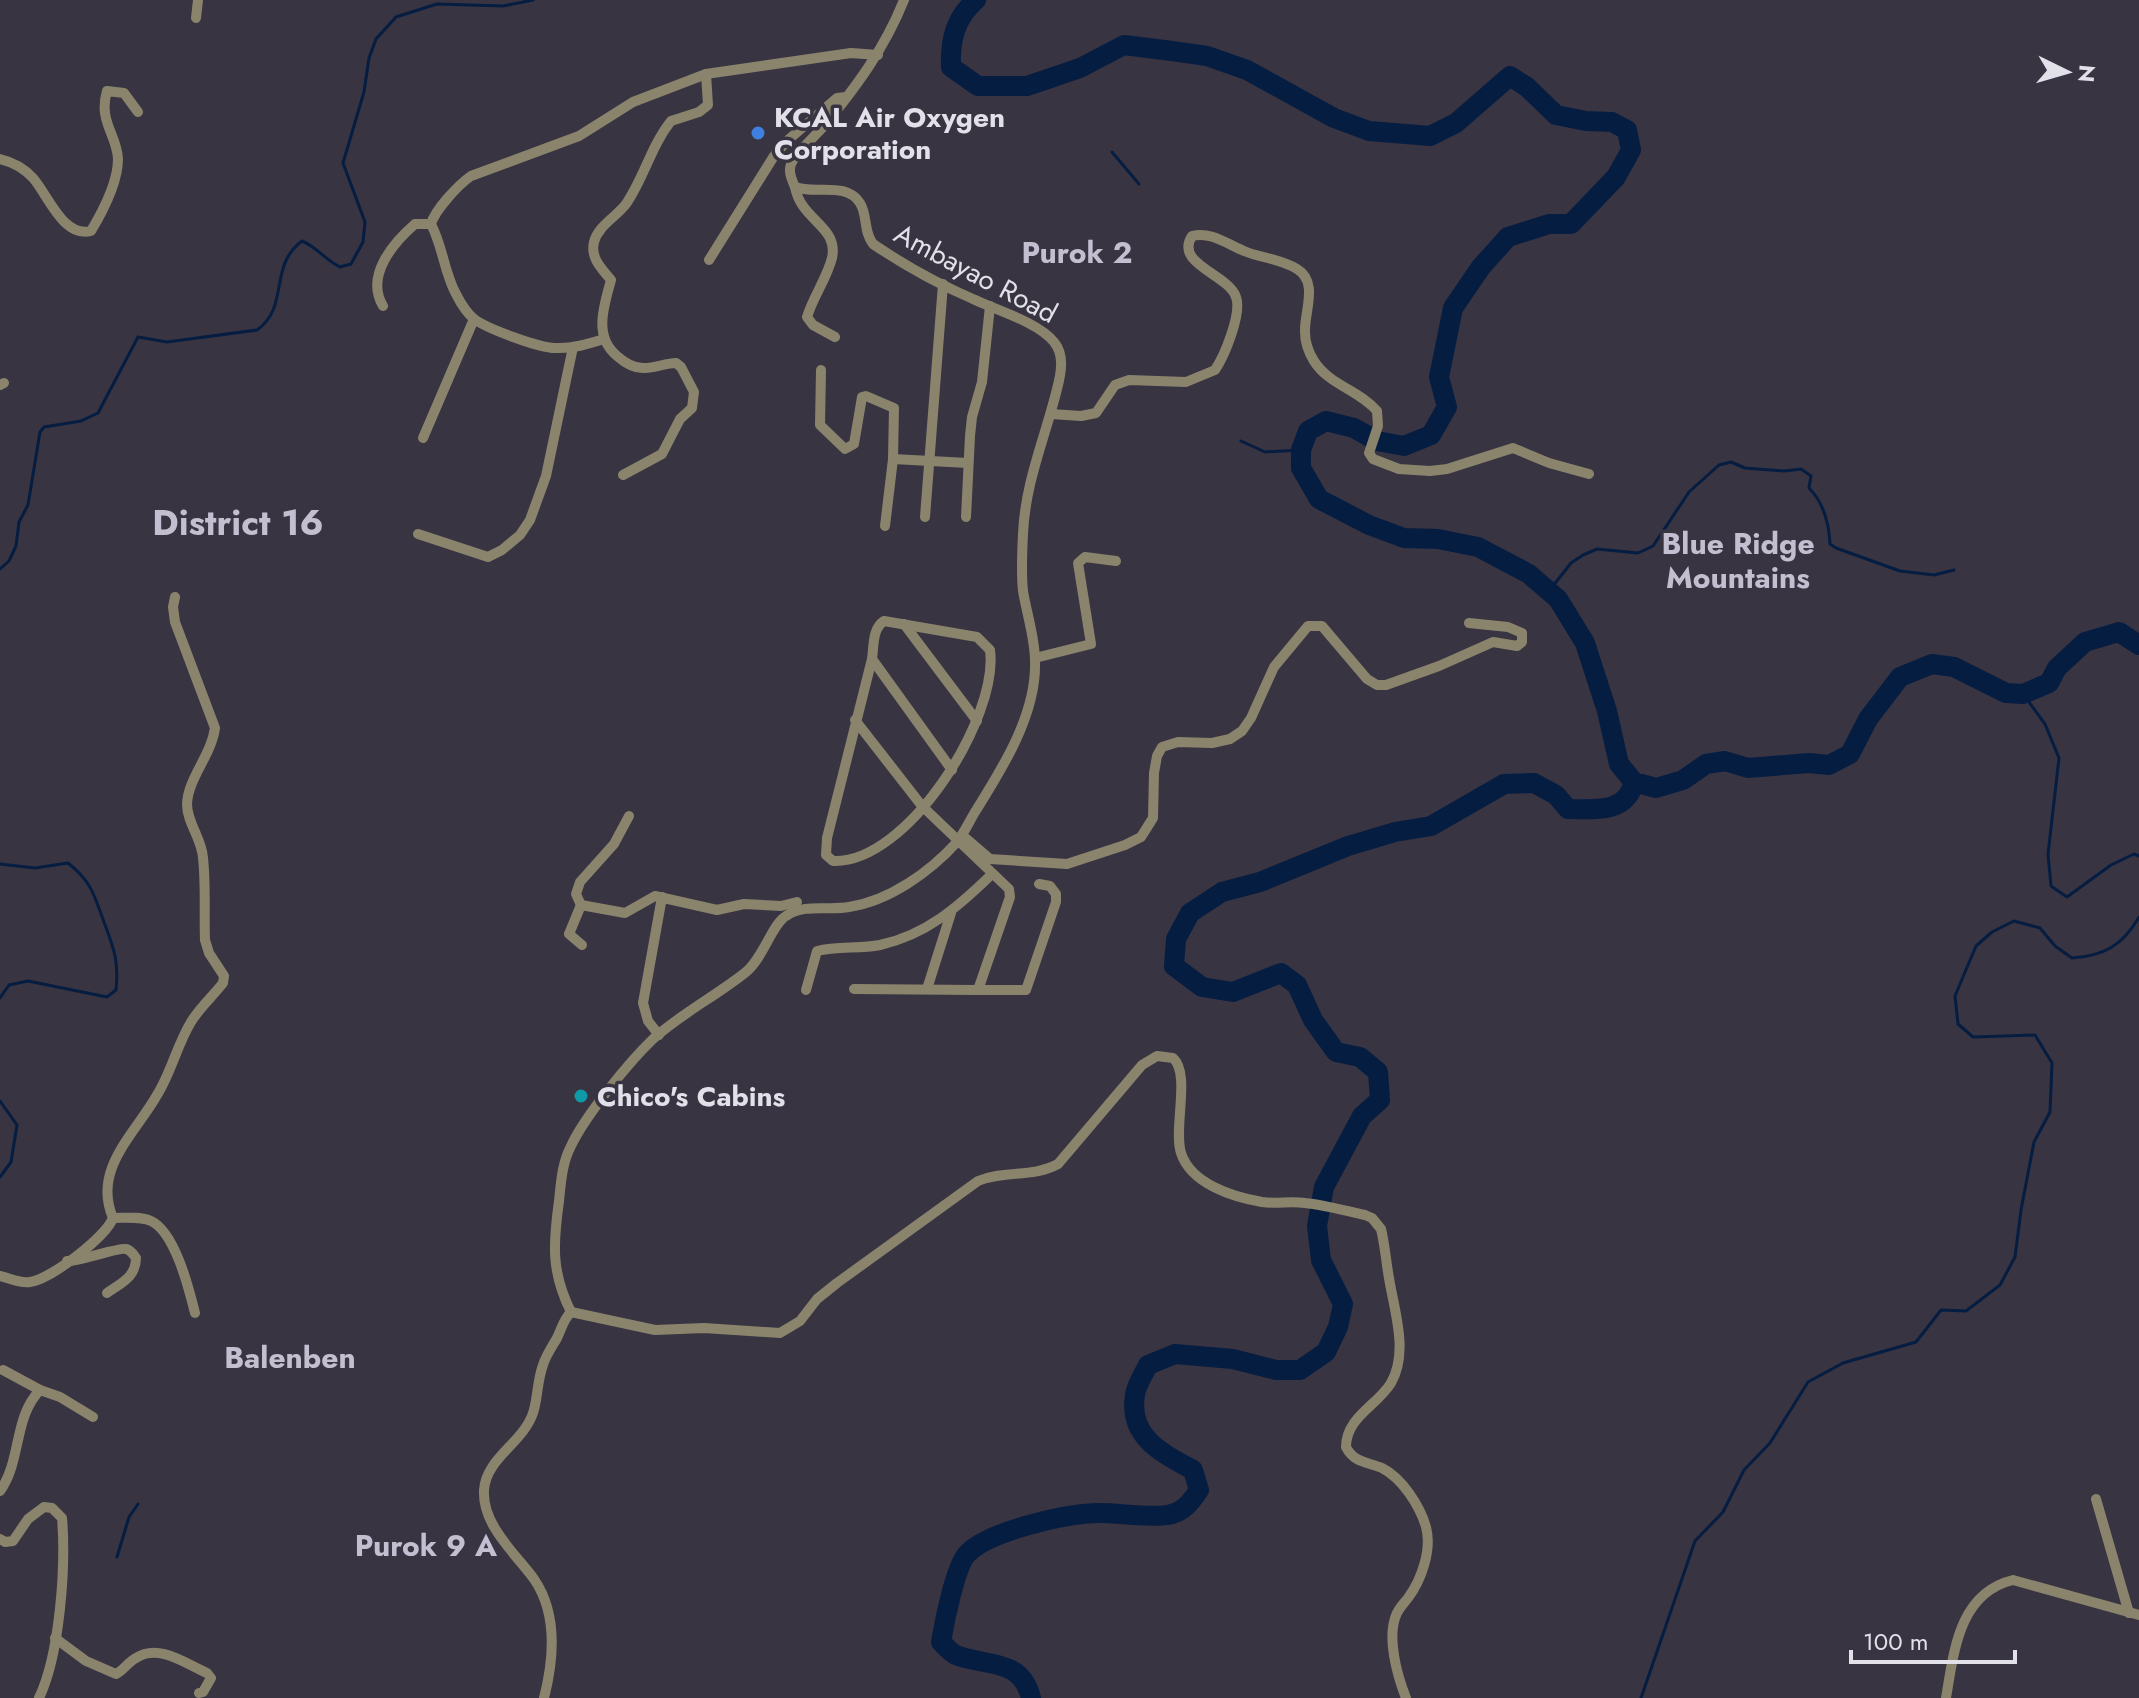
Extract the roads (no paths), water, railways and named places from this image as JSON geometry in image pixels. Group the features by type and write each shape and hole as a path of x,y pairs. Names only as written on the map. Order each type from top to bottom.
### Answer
{"street":[{"path":"196,18 198,0"},
{"path":"835,337 808,320 808,313 832,259 833,242 797,199 790,177 790,164 878,55 904,0"},
{"path":"604,339 573,347 538,346 474,319 456,295 440,240 431,224 457,186 471,176 579,136 633,102 706,74 851,53 878,55"},
{"path":"623,475 662,454 680,419 692,408 694,392 676,363 635,367 611,351 604,339 602,315 611,280 596,263 594,240 599,230 628,202 657,142 671,121 699,112 708,105 706,74"},
{"path":"0,159 21,167 70,227 85,233 91,231 114,183 118,160 115,143 108,133 107,91 124,93 138,112"},
{"path":"709,260 774,156 837,98 846,97"},
{"name":"Ambayao Road","path":"571,1312 558,1279 554,1255 563,1166 583,1124 659,1035 687,1011 749,970 782,918 809,908 845,908 872,902 938,861 960,837 1014,743 1031,695 1035,658 1022,585 1023,520 1033,468 1061,374 1059,350 1053,340 1038,329 943,284 873,244 867,237 863,210 854,196 838,190 806,191 795,187"},
{"path":"383,306 378,298 377,280 386,256 401,235 415,224 431,224"},
{"path":"1051,414 1081,416 1096,413 1115,385 1129,380 1186,382 1215,370 1238,312 1238,300 1222,279 1191,257 1188,242 1192,236 1206,234 1300,270 1309,288 1304,331 1310,353 1327,377 1371,404 1377,411 1378,426 1369,453 1373,459 1399,469 1430,471 1447,469 1513,448 1589,474"},
{"path":"925,517 943,284"},
{"path":"966,517 972,417 982,382 990,306"},
{"path":"423,438 474,319"},
{"path":"418,534 488,557 502,550 525,530 546,476 573,347"},
{"path":"821,370 819,420 823,429 845,449 854,444 862,397 891,405 895,413 885,526"},
{"path":"893,459 968,463"},
{"path":"1035,658 1091,644 1078,563 1085,557 1116,561"},
{"path":"113,1218 107,1204 106,1190 114,1163 127,1136 160,1091 190,1024 223,983 224,976 209,953 205,940 204,859 187,809 191,786 203,766 215,728 175,622 175,597"},
{"path":"890,621 904,624 977,637 990,650 989,686 977,721 952,770 922,806 893,837 874,850 843,862 828,859 825,850 827,838 872,659 875,633 880,623 890,621"},
{"path":"855,720 922,806 983,854 1000,861 1067,864 1141,837 1153,818 1154,773 1162,747 1178,742 1221,741 1242,731 1274,667 1308,626 1322,626 1367,679 1377,685 1386,685 1493,642 1517,646 1523,639 1522,633 1514,629 1469,623"},
{"path":"904,624 977,721"},
{"path":"872,659 952,770"},
{"path":"582,945 569,934 581,905 576,894 580,882 614,844 629,816"},
{"path":"960,837 991,875 1009,889 1010,897 978,990"},
{"path":"806,990 817,951 891,942 928,927 951,913 991,875"},
{"path":"854,989 1026,990 1056,902 1056,894 1050,886 1039,884"},
{"path":"581,905 625,913 648,899 662,897 717,910 744,904 781,906 797,902"},
{"path":"659,1035 648,1021 643,1003 662,897"},
{"path":"927,989 951,913"},
{"path":"544,1698 553,1636 549,1616 534,1580 499,1534 484,1501 484,1487 496,1461 520,1438 532,1416 545,1359 563,1320 571,1312 655,1330 704,1328 780,1333 800,1321 817,1299 837,1283 978,1181 1000,1173 1038,1172 1058,1164 1142,1065 1157,1056 1173,1058 1180,1069 1181,1154 1196,1174 1222,1191 1262,1202 1305,1203 1339,1210 1372,1218 1381,1229 1399,1350 1397,1369 1390,1384 1348,1431 1346,1447 1357,1460 1392,1474 1417,1506 1427,1529 1424,1565 1396,1614 1393,1628 1401,1685 1406,1698"},
{"path":"0,1276 32,1282 98,1238 113,1218"},
{"path":"113,1218 142,1218 160,1227 175,1253 195,1313"},
{"path":"67,1261 88,1259 117,1249 131,1251 136,1258 134,1269 128,1279 107,1293"},
{"path":"3,1370 60,1397 93,1417"},
{"path":"0,1491 18,1445 22,1417 40,1390"},
{"path":"2096,1499 2134,1614"},
{"path":"0,1539 13,1541 28,1519 44,1507 52,1508 62,1518 63,1581 55,1638 39,1698"},
{"path":"1946,1698 1954,1651 1965,1618 1985,1592 1996,1584 2013,1580 2134,1614"},
{"path":"55,1638 86,1661 116,1674 135,1658 149,1653 159,1652 174,1657 211,1678 203,1692 199,1693"}],"waterway":[{"path":"0,569 9,561 16,546 19,522 28,505 40,432 44,427 81,421 98,413 138,337 167,342 257,330 273,310 285,262 302,241 340,267 351,264 363,242 365,222 343,163 364,92 369,58 376,39 396,17 437,4 503,6 533,0"},
{"path":"976,0 963,14 955,30 951,67 978,86 1027,86 1080,68 1124,45 1207,56 1247,70 1334,118 1369,131 1430,136 1456,123 1510,76 1527,87 1556,115 1612,122 1627,130 1631,150 1616,177 1571,224 1549,224 1508,237 1481,267 1453,308 1439,377 1447,407 1431,435 1404,446 1377,441 1354,428 1326,421 1308,431 1301,450 1301,468 1319,499 1369,525 1404,538 1438,539 1478,547 1529,574 1558,599 1585,643 1607,711 1619,764 1634,782 1656,788 1683,780 1706,764 1725,761 1748,768 1809,763 1829,765 1850,754 1868,719 1900,677 1932,664 1954,667 2006,693 2023,694 2049,683 2057,668 2085,642 2119,632 2139,645"},
{"path":"1112,152 1139,184"},
{"path":"1241,441 1265,452 1301,450"},
{"path":"1549,591 1571,563 1583,555 1597,549 1638,553 1653,546 1689,492 1719,465 1731,462 1745,468 1801,469 1811,476 1809,488 1824,514 1830,544 1836,548 1900,571 1934,575 1954,570"},
{"path":"2023,694 2045,724 2059,758 2048,854 2051,886 2067,897 2111,865 2134,854 2139,856"},
{"path":"1031,1698 1026,1685 1011,1670 956,1655 941,1642 954,1583 967,1554 992,1538 1049,1520 1100,1513 1160,1516 1182,1509 1199,1490 1193,1470 1150,1442 1142,1433 1134,1410 1138,1383 1148,1365 1175,1354 1233,1359 1276,1370 1300,1370 1326,1352 1338,1327 1343,1304 1321,1260 1317,1226 1324,1187 1362,1116 1380,1100 1378,1072 1360,1057 1336,1052 1313,1020 1297,985 1281,973 1233,992 1202,987 1174,966 1176,939 1190,913 1222,892 1260,882 1348,846 1395,832 1431,826 1504,784 1534,783 1556,795 1568,809 1589,809 1617,805 1630,792 1634,782"},
{"path":"0,864 35,868 68,863 76,870 95,896 113,948 117,971 116,990 107,997 28,981 9,985 0,998"},
{"path":"1641,1698 1695,1541 1723,1512 1744,1470 1770,1443 1808,1382 1843,1363 1916,1342 1941,1310 1966,1311 2000,1285 2015,1257 2034,1142 2050,1112 2052,1063 2035,1035 1973,1037 1958,1024 1955,996 1976,946 1992,932 2014,921 2040,928 2055,946 2072,958 2083,957 2112,947 2139,917"},
{"path":"0,1101 17,1125 11,1162 0,1177"},
{"path":"117,1557 129,1517 138,1504"}],"place":[{"name":"KCAL Air Oxygen Corporation","path":"758,133"},
{"name":"Chico's Cabins","path":"581,1096"}],"district":[{"name":"Purok 2","path":"1077,253"},
{"name":"District 16","path":"238,522"},
{"name":"Blue Ridge Mountains","path":"1738,561"},
{"name":"Balenben","path":"290,1358"},
{"name":"Purok 9 A","path":"426,1546"}]}
